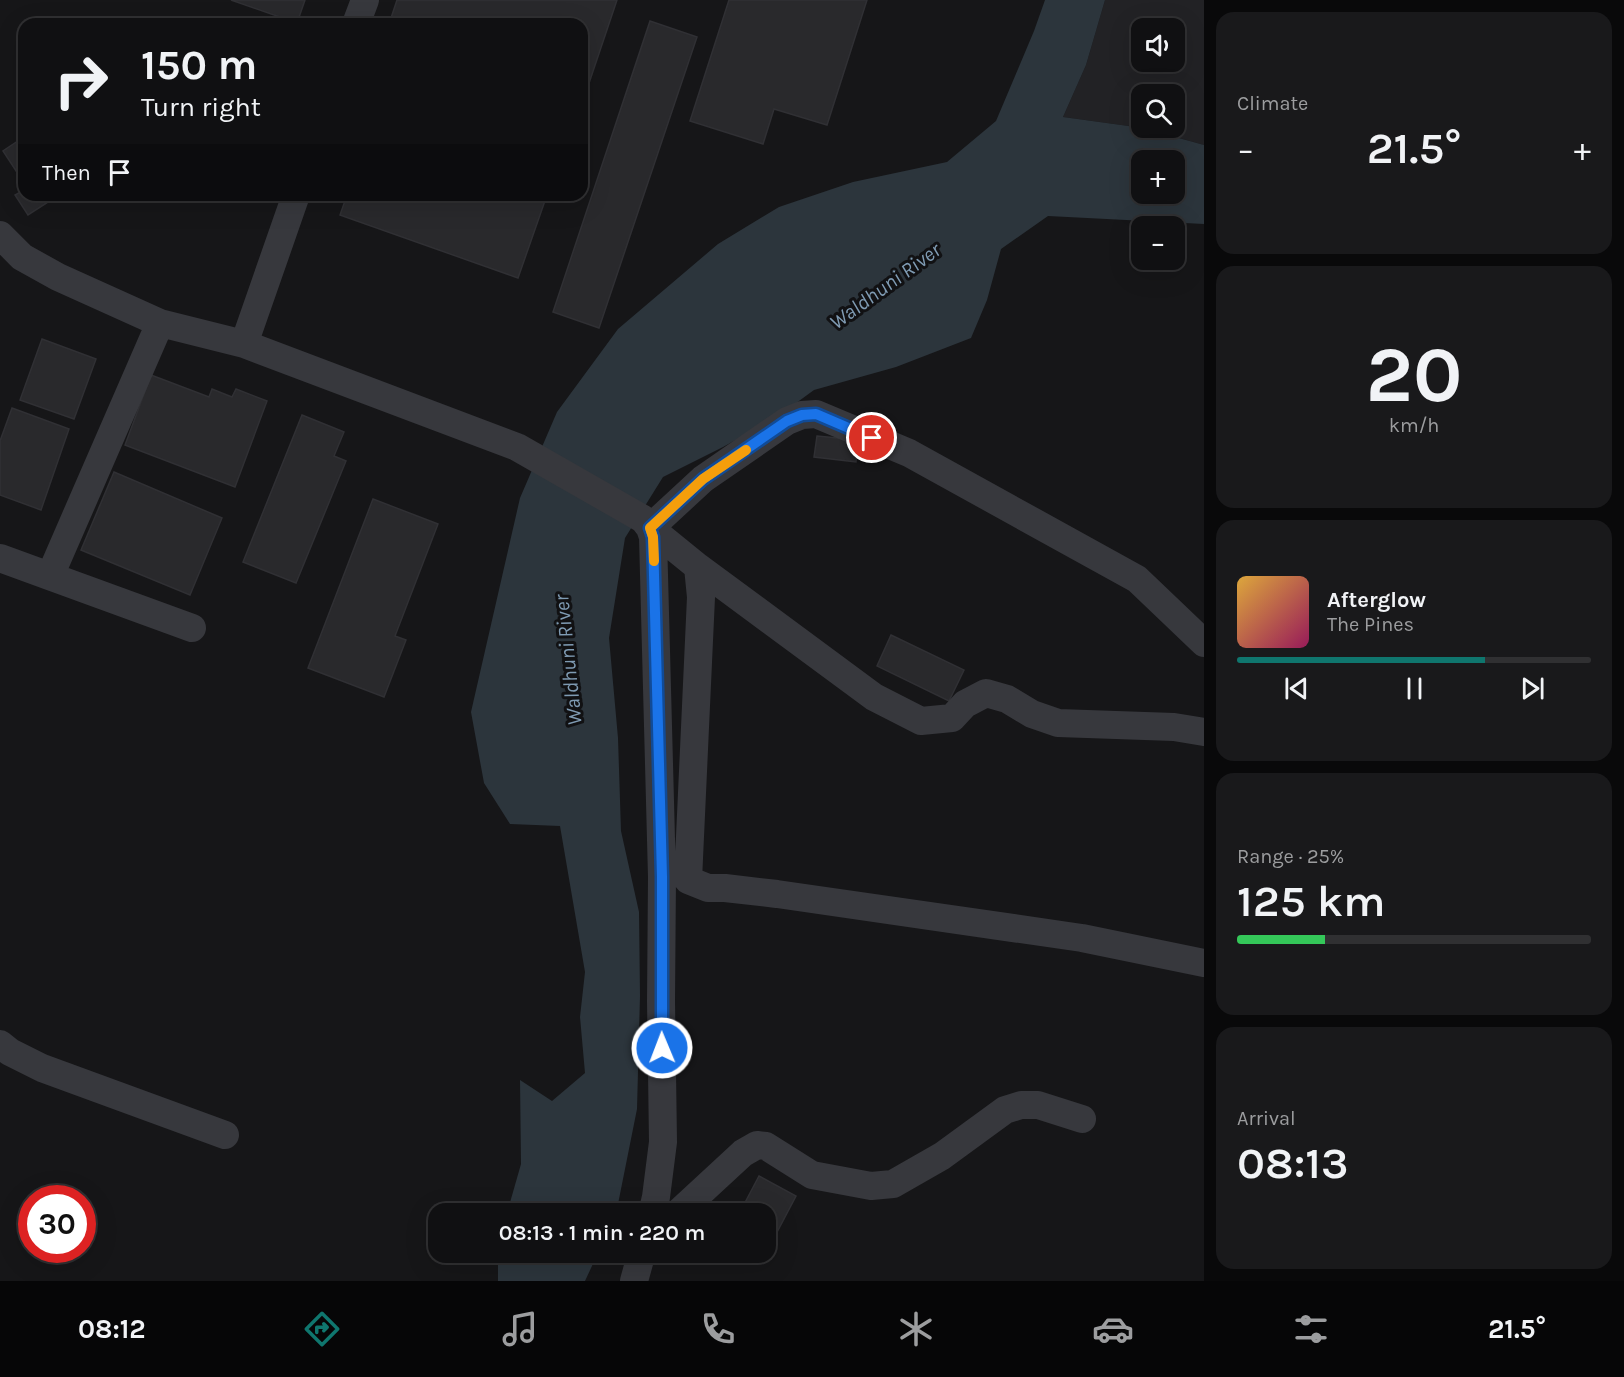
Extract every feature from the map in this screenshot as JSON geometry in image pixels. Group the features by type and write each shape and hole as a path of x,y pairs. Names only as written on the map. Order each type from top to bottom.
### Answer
{"street":[{"path":"358,18 365,0"},
{"path":"244,344 294,201"},
{"path":"0,235 22,257 58,278 160,323 244,344 517,447 647,523 699,567 874,697 921,721 952,718 965,704 986,693 1007,699 1032,714 1058,723 1174,727 1204,732"},
{"path":"50,576 160,323"},
{"path":"647,523 703,479 787,421 802,415 816,414 909,453 1137,579 1204,643"},
{"path":"647,523 653,537 662,877 663,1142 655,1203"},
{"path":"0,558 192,628"},
{"path":"699,567 702,597 688,880 708,888 777,894 1082,938 1204,963"},
{"path":"0,1044 10,1052 42,1068 225,1136"},
{"path":"689,1203 743,1153 757,1145 766,1146 812,1175 871,1186 893,1184 942,1156 1005,1110 1021,1105 1038,1105 1082,1119"},
{"path":"634,1281 639,1263"}],"shaded area":[{"path":"1105,0 1204,0 1204,145 1179,138 1185,138 1185,84 1131,84 1131,126 1063,117 1086,65"}],"water":[{"name":"Waldhuni River","path":"1045,0 1105,0 1086,65 1063,117 1131,126 1131,138 1179,138 1204,145 1204,224 1185,223 1185,216 1131,216 1131,220 1048,216 1001,249 987,300 971,338 896,367 814,390 777,417 663,477 625,538 609,638 618,738 621,831 639,912 640,996 637,1109 618,1203 510,1203 521,1164 520,1080 552,1101 585,1073 580,1017 585,972 560,826 510,824 484,783 471,712 520,498 557,412 618,329 718,244 779,207 853,182 947,162 996,121"},
{"path":"498,1263 593,1263 585,1281 498,1281"}],"building":[{"path":"231,0 305,0 299,18 283,18"},
{"path":"397,0 617,0 588,86 588,18 391,18"},
{"path":"729,0 867,0 827,125 774,109 763,144 690,121"},
{"path":"650,21 697,37 599,328 553,312"},
{"path":"18,141 18,174 3,151"},
{"path":"19,201 50,201 28,215"},
{"path":"345,201 545,201 518,278 340,215"},
{"path":"42,339 96,359 74,419 20,400"},
{"path":"151,375 209,397 212,389 232,397 236,389 267,401 235,487 125,445"},
{"path":"12,408 69,429 41,510 0,495 0,441"},
{"path":"302,415 344,432 334,456 346,461 296,583 243,562"},
{"path":"817,436 858,440 856,462 814,457"},
{"path":"114,472 222,518 190,595 81,550"},
{"path":"373,499 438,524 395,636 406,640 384,697 308,668"},
{"path":"891,635 964,670 949,701 877,666"},
{"path":"759,1176 796,1196 776,1234 776,1203 745,1203"}],"slow traffic":[{"path":"654,561 653,537 650,528 703,479 746,450"}],"route":[{"path":"662,1048 662,877 653,537 650,528 703,479 787,421 802,415 816,414 872,438"}]}
